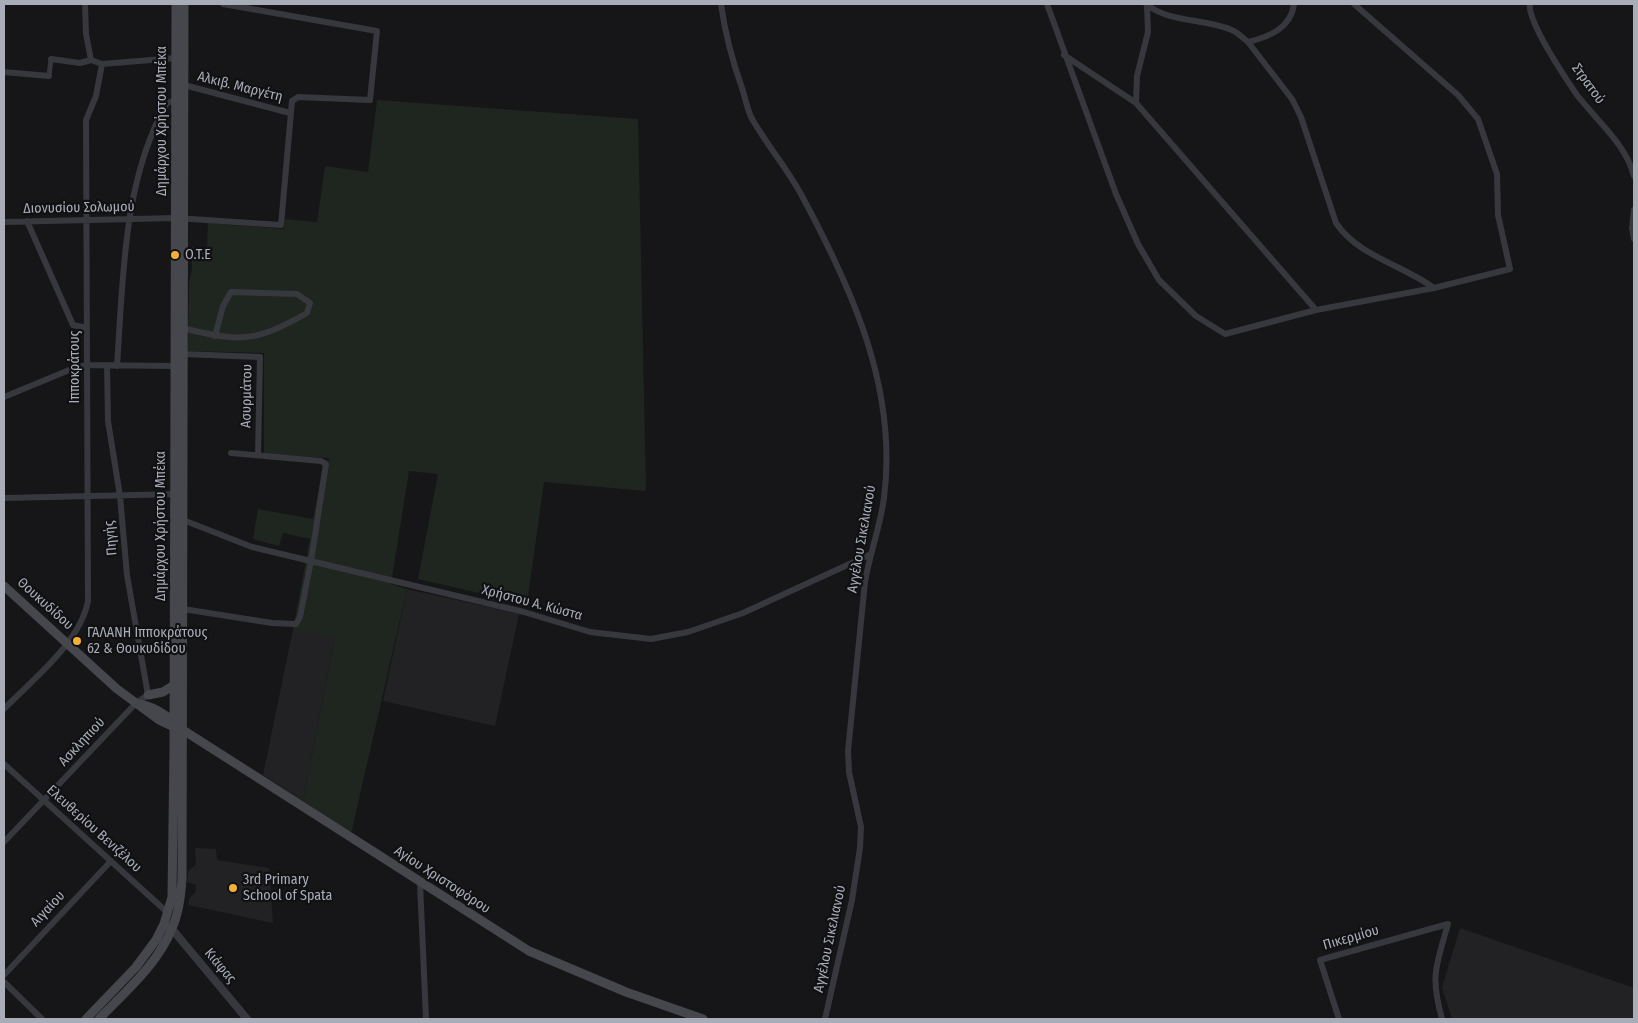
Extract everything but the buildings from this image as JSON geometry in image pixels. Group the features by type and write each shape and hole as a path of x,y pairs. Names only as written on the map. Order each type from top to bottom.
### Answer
{"main road":[{"name":"Δημάρχου Χρήστου Μπέκα","path":"99,1019 142,974 172,928 180,900 182,879 174,685 182,354 176,100 176,4"},
{"name":"Δημάρχου Χρήστου Μπέκα","path":"86,1019 136,966 156,940 168,913 174,877 177,727 183,610 183,520 178,494 174,366 184,86 184,4"},
{"name":"Θουκυδίδου","path":"4,586 117,689 139,703"},
{"path":"148,696 163,692 174,685"},
{"path":"139,703 151,707 177,727"},
{"name":"Αγίου Χριστοφόρου","path":"177,727 276,787 420,883 529,951 626,992 703,1019"}],"street":[{"path":"85,4 86,34 91,60"},
{"path":"223,4 376,31 370,100 298,97 293,99 290,113"},
{"name":"Αγγέλου Σικελιανού","path":"721,4 725,36 750,115 803,197 850,290 876,369 885,438 885,478 878,529 869,555 848,751 849,772 862,828 860,848 852,900 825,1019"},
{"path":"1047,4 1064,55 1128,224 1159,280 1196,316 1218,332 1225,334 1316,310 1434,288 1510,269 1498,215 1497,174 1478,119 1472,109 1354,4"},
{"path":"1136,103 1137,76 1148,32 1146,4"},
{"path":"1146,4 1163,14 1221,26 1234,31 1248,42 1292,99 1301,117 1336,223 1346,238 1418,276 1434,288"},
{"path":"1248,42 1265,37 1280,28 1291,16 1294,4"},
{"name":"Στρατού","path":"1530,4 1529,9 1539,34 1578,95 1620,147 1632,165 1634,176"},
{"path":"1064,55 1136,103 1316,310"},
{"path":"4,72 49,76 51,59 80,62 91,60 102,64 176,58"},
{"name":"Ιπποκράτους","path":"4,709 67,643 85,615 88,601 86,120 96,96 102,64"},
{"name":"Αλκιβ. Μαργέτη","path":"184,86 290,113"},
{"path":"117,366 130,220 144,157 167,103 176,100"},
{"name":"Διονυσίου Σολωμού","path":"4,222 180,218 281,224 290,113"},
{"path":"1634,210 1632,228 1634,239"},
{"path":"27,221 73,325 87,328"},
{"path":"182,328 216,336 244,339 267,334 307,313 310,302 297,294 231,292 223,306 216,336"},
{"name":"Ασυρμάτου","path":"182,354 260,357 258,454"},
{"path":"4,397 74,368 87,365 174,366"},
{"name":"Πηγής","path":"107,365 108,421 120,496 127,575 148,696"},
{"path":"183,610 272,624 292,624 298,622 311,561 326,464 321,461 231,453"},
{"path":"4,498 178,494"},
{"name":"Χρήστου Α. Κώστα","path":"183,520 252,547 515,610 590,632 650,639 688,632 743,613 869,555"},
{"path":"139,703 148,696"},
{"name":"Ασκληπιού","path":"4,842 139,703"},
{"name":"Ελευθερίου Βενιζέλου","path":"4,764 168,913"},
{"name":"Αιγαίου","path":"4,975 111,861"},
{"path":"420,883 426,1019"},
{"name":"Πικερμίου","path":"1339,1019 1320,960 1448,924 1434,971 1436,998 1442,1019"},
{"name":"Κιάφας","path":"172,928 247,1019"},
{"path":"4,982 42,1019"}],"shaded area":[{"name":"Ο.Τ.Ε","path":"377,100 638,119 646,491 544,482 527,604 418,579 438,474 409,471 391,584 407,589 351,834 303,801 335,638 293,629 310,539 283,533 279,546 253,539 258,509 313,519 323,466 328,464 329,458 264,454 264,353 188,351 189,282 192,269 192,247 207,248 208,223 284,229 285,219 317,222 325,166 368,172"},
{"path":"407,589 519,614 495,726 383,701"},
{"path":"293,629 335,637 303,801 263,775"},
{"name":"3rd Primary School of Spata","path":"195,848 216,849 217,860 269,868 273,923 188,905 189,899 196,891 196,885 187,882 188,871 196,865"},
{"path":"1460,928 1634,988 1634,1019 1452,1019 1442,987"}],"place":[{"name":"Ο.Τ.Ε","path":"175,255"},
{"name":"ΓΑΛΑΝΗ Ιπποκράτους 62 & Θουκυδίδου","path":"77,641"},
{"name":"3rd Primary School of Spata","path":"233,888"}]}
